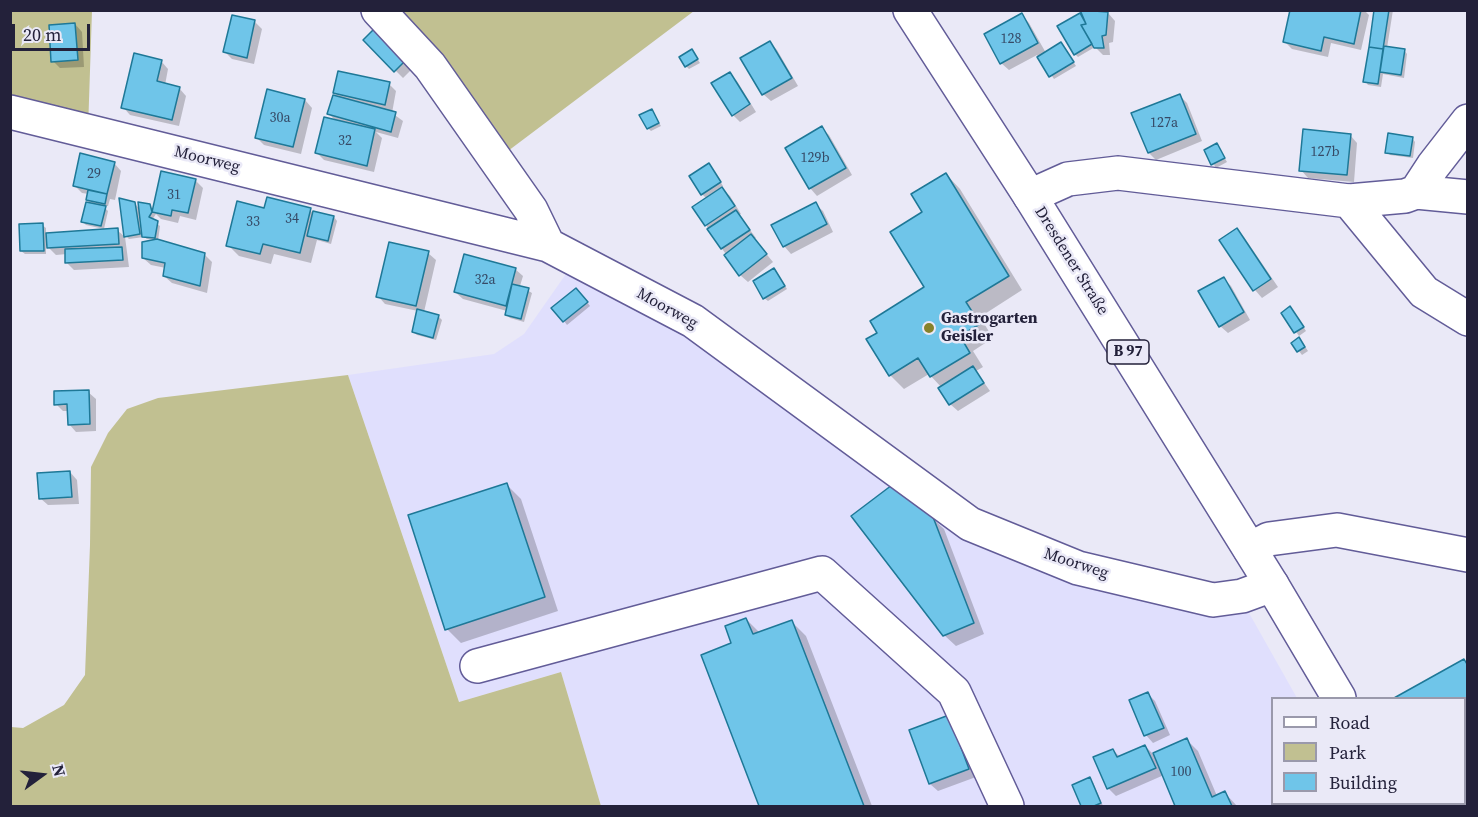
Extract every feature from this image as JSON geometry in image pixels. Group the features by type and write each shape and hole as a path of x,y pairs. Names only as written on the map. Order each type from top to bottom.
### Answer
{"street":[{"path":"378,10 430,66 531,210 548,245"},
{"name":"Dresdener Straße","path":"910,10 1030,196 1250,549 1338,697"},
{"name":"Moorweg","path":"10,112 548,245 693,321 970,524 1078,568 1213,600 1242,596 1272,585"},
{"path":"1416,192 1467,121"},
{"path":"1030,196 1068,179 1118,173 1349,201 1405,196 1416,192 1467,197"},
{"path":"1349,201 1424,292 1467,319"},
{"path":"1250,549 1269,539 1337,530 1467,555"},
{"path":"1296,535 1467,569"},
{"path":"477,666 822,573 954,692 1007,807"}],"shaded area":[{"path":"575,261 970,525 1240,597 1296,697 1271,697 1271,805 1352,806 601,806 561,672 459,702 348,375 494,354 524,334"}],"green space":[{"path":"11,11 92,11 88,130 11,112"},
{"path":"378,11 694,11 496,160"},
{"path":"348,375 459,702 561,672 601,806 11,806 11,727 23,728 64,705 85,675 91,467 108,433 127,409 158,398"}],"building":[{"path":"1080,10 1108,12 1106,35 1102,36 1104,48 1094,48 1081,25 1086,24"},
{"path":"1290,10 1361,10 1354,44 1324,37 1321,51 1283,42"},
{"path":"1374,10 1389,10 1383,49 1369,47"},
{"path":"1022,13 1038,43 1000,64 984,34"},
{"path":"1080,13 1086,24 1081,25 1092,44 1074,55 1057,26"},
{"path":"232,15 255,20 247,58 223,52"},
{"path":"75,23 78,60 51,62 49,25"},
{"path":"376,27 407,59 394,72 363,40"},
{"path":"770,41 792,78 762,95 740,58"},
{"path":"1061,42 1074,62 1049,77 1037,57"},
{"path":"1384,46 1405,49 1401,75 1380,72"},
{"path":"1369,47 1383,49 1378,84 1363,82"},
{"path":"692,49 698,59 685,67 679,57"},
{"path":"134,53 162,60 157,81 180,87 172,120 121,108"},
{"path":"338,71 390,82 385,105 333,93"},
{"path":"730,72 750,104 732,116 711,83"},
{"path":"267,89 305,99 293,147 255,138"},
{"path":"1180,94 1196,134 1148,153 1131,113"},
{"path":"333,95 396,112 391,132 327,114"},
{"path":"652,109 659,123 647,129 639,115"},
{"path":"324,117 375,129 367,166 315,153"},
{"path":"822,126 846,168 809,189 785,148"},
{"path":"1303,129 1351,134 1347,175 1299,171"},
{"path":"1388,133 1413,137 1410,156 1385,153"},
{"path":"1217,143 1225,158 1211,165 1204,150"},
{"path":"80,153 115,162 107,194 73,186"},
{"path":"709,163 721,182 701,195 689,176"},
{"path":"161,171 196,179 188,213 172,210 171,216 152,212"},
{"path":"946,173 1009,276 966,302 980,324 960,336 970,353 930,377 918,358 889,376 866,339 877,333 870,321 924,287 890,232 922,212 911,194"},
{"path":"722,187 735,206 705,226 692,207"},
{"path":"88,190 107,194 105,204 86,200"},
{"path":"267,197 311,208 300,253 263,244 260,254 226,246 237,201 264,208"},
{"path":"119,198 135,202 140,234 124,237"},
{"path":"86,202 106,206 101,226 81,222"},
{"path":"138,202 150,204 152,212 149,217 158,221 155,238 142,237"},
{"path":"816,202 827,224 783,247 771,225"},
{"path":"736,210 750,230 721,249 707,229"},
{"path":"313,211 334,216 328,241 307,236"},
{"path":"43,223 44,251 20,251 19,224"},
{"path":"118,228 119,244 47,248 46,233"},
{"path":"1237,228 1271,279 1253,291 1219,240"},
{"path":"751,234 767,254 739,276 724,255"},
{"path":"157,239 205,253 200,286 163,276 165,263 142,258 142,242"},
{"path":"389,242 429,251 416,306 376,297"},
{"path":"122,247 123,260 65,263 65,249"},
{"path":"464,254 516,268 506,306 454,292"},
{"path":"774,268 785,286 763,299 753,281"},
{"path":"1224,277 1244,312 1219,327 1198,291"},
{"path":"512,284 529,288 521,319 505,315"},
{"path":"576,288 588,302 563,322 551,308"},
{"path":"1290,306 1304,327 1294,333 1281,313"},
{"path":"417,309 439,315 433,338 412,332"},
{"path":"1299,337 1305,347 1297,352 1291,343"},
{"path":"973,366 984,383 949,405 938,388"},
{"path":"89,390 90,424 68,425 67,404 54,405 54,391"},
{"path":"70,471 72,497 39,499 37,473"},
{"path":"507,483 545,597 445,630 408,515"},
{"path":"892,485 933,517 974,623 943,636 851,516"},
{"path":"746,618 753,634 792,620 864,806 759,806 701,655 731,643 725,626"},
{"path":"1464,659 1468,666 1468,726 1466,697 1396,697"},
{"path":"1148,692 1164,728 1144,736 1129,700"},
{"path":"949,715 969,769 929,784 909,730"},
{"path":"1187,738 1212,797 1225,791 1232,806 1175,806 1153,753"},
{"path":"1145,745 1156,768 1107,789 1093,757 1113,749 1117,757"},
{"path":"1090,777 1101,803 1094,806 1081,806 1072,785"}],"place":[{"name":"Gastrogarten Geisler","path":"929,328"}]}
